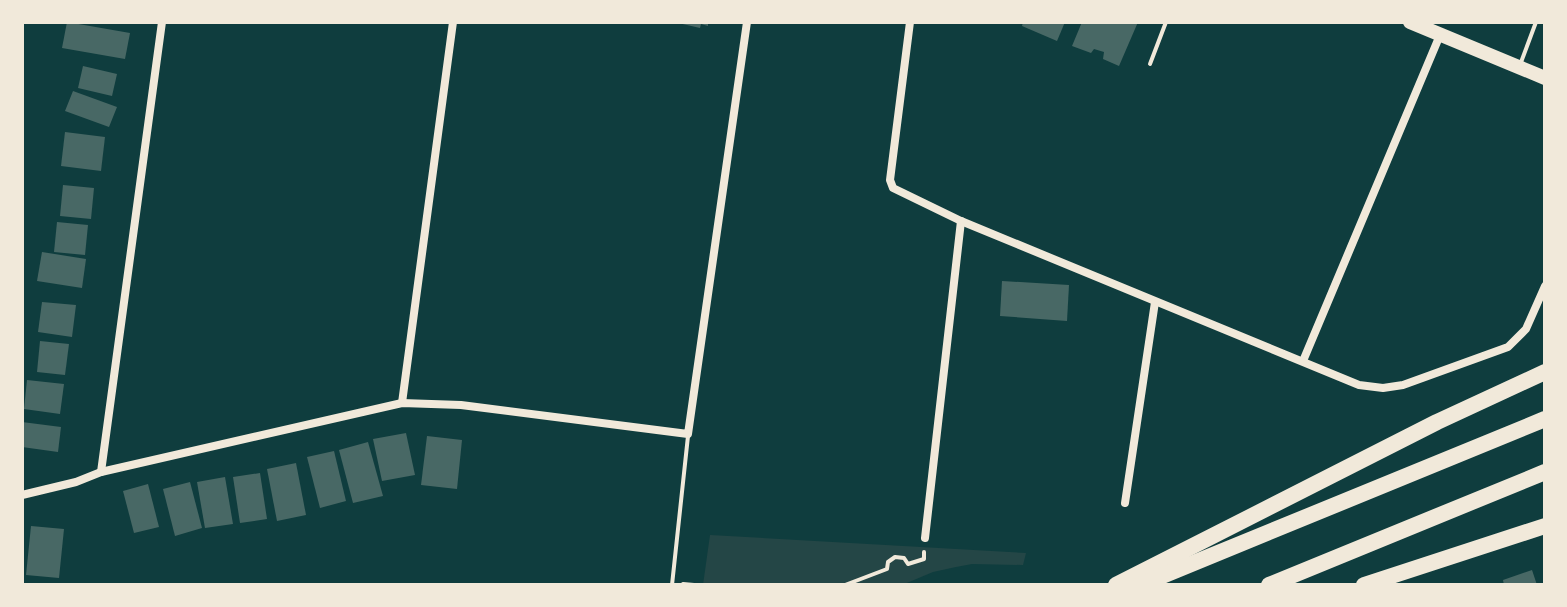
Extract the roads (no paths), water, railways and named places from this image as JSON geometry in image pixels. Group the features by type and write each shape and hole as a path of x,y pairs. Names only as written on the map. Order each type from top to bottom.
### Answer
{"highway":[{"path":"1116,585 1437,422 1545,372"},
{"path":"1140,585 1545,419"},
{"path":"1269,585 1545,472"},
{"path":"1364,585 1545,526"}],"main road":[{"path":"1416,23 1545,78"}],"street":[{"path":"101,472 162,22"},
{"path":"402,403 453,22"},
{"path":"22,495 76,482 101,472 402,403 461,405 688,434 747,22"},
{"path":"910,22 890,180 893,188 961,221 1155,302 1359,385 1375,388 1403,385 1500,351 1515,342 1526,329 1545,286"},
{"path":"1303,361 1440,35"},
{"path":"925,538 961,221"},
{"path":"1125,503 1155,302"}],"lane":[{"path":"1150,64 1166,22"},
{"path":"1519,67 1536,22"},
{"path":"672,585 688,434"}]}
